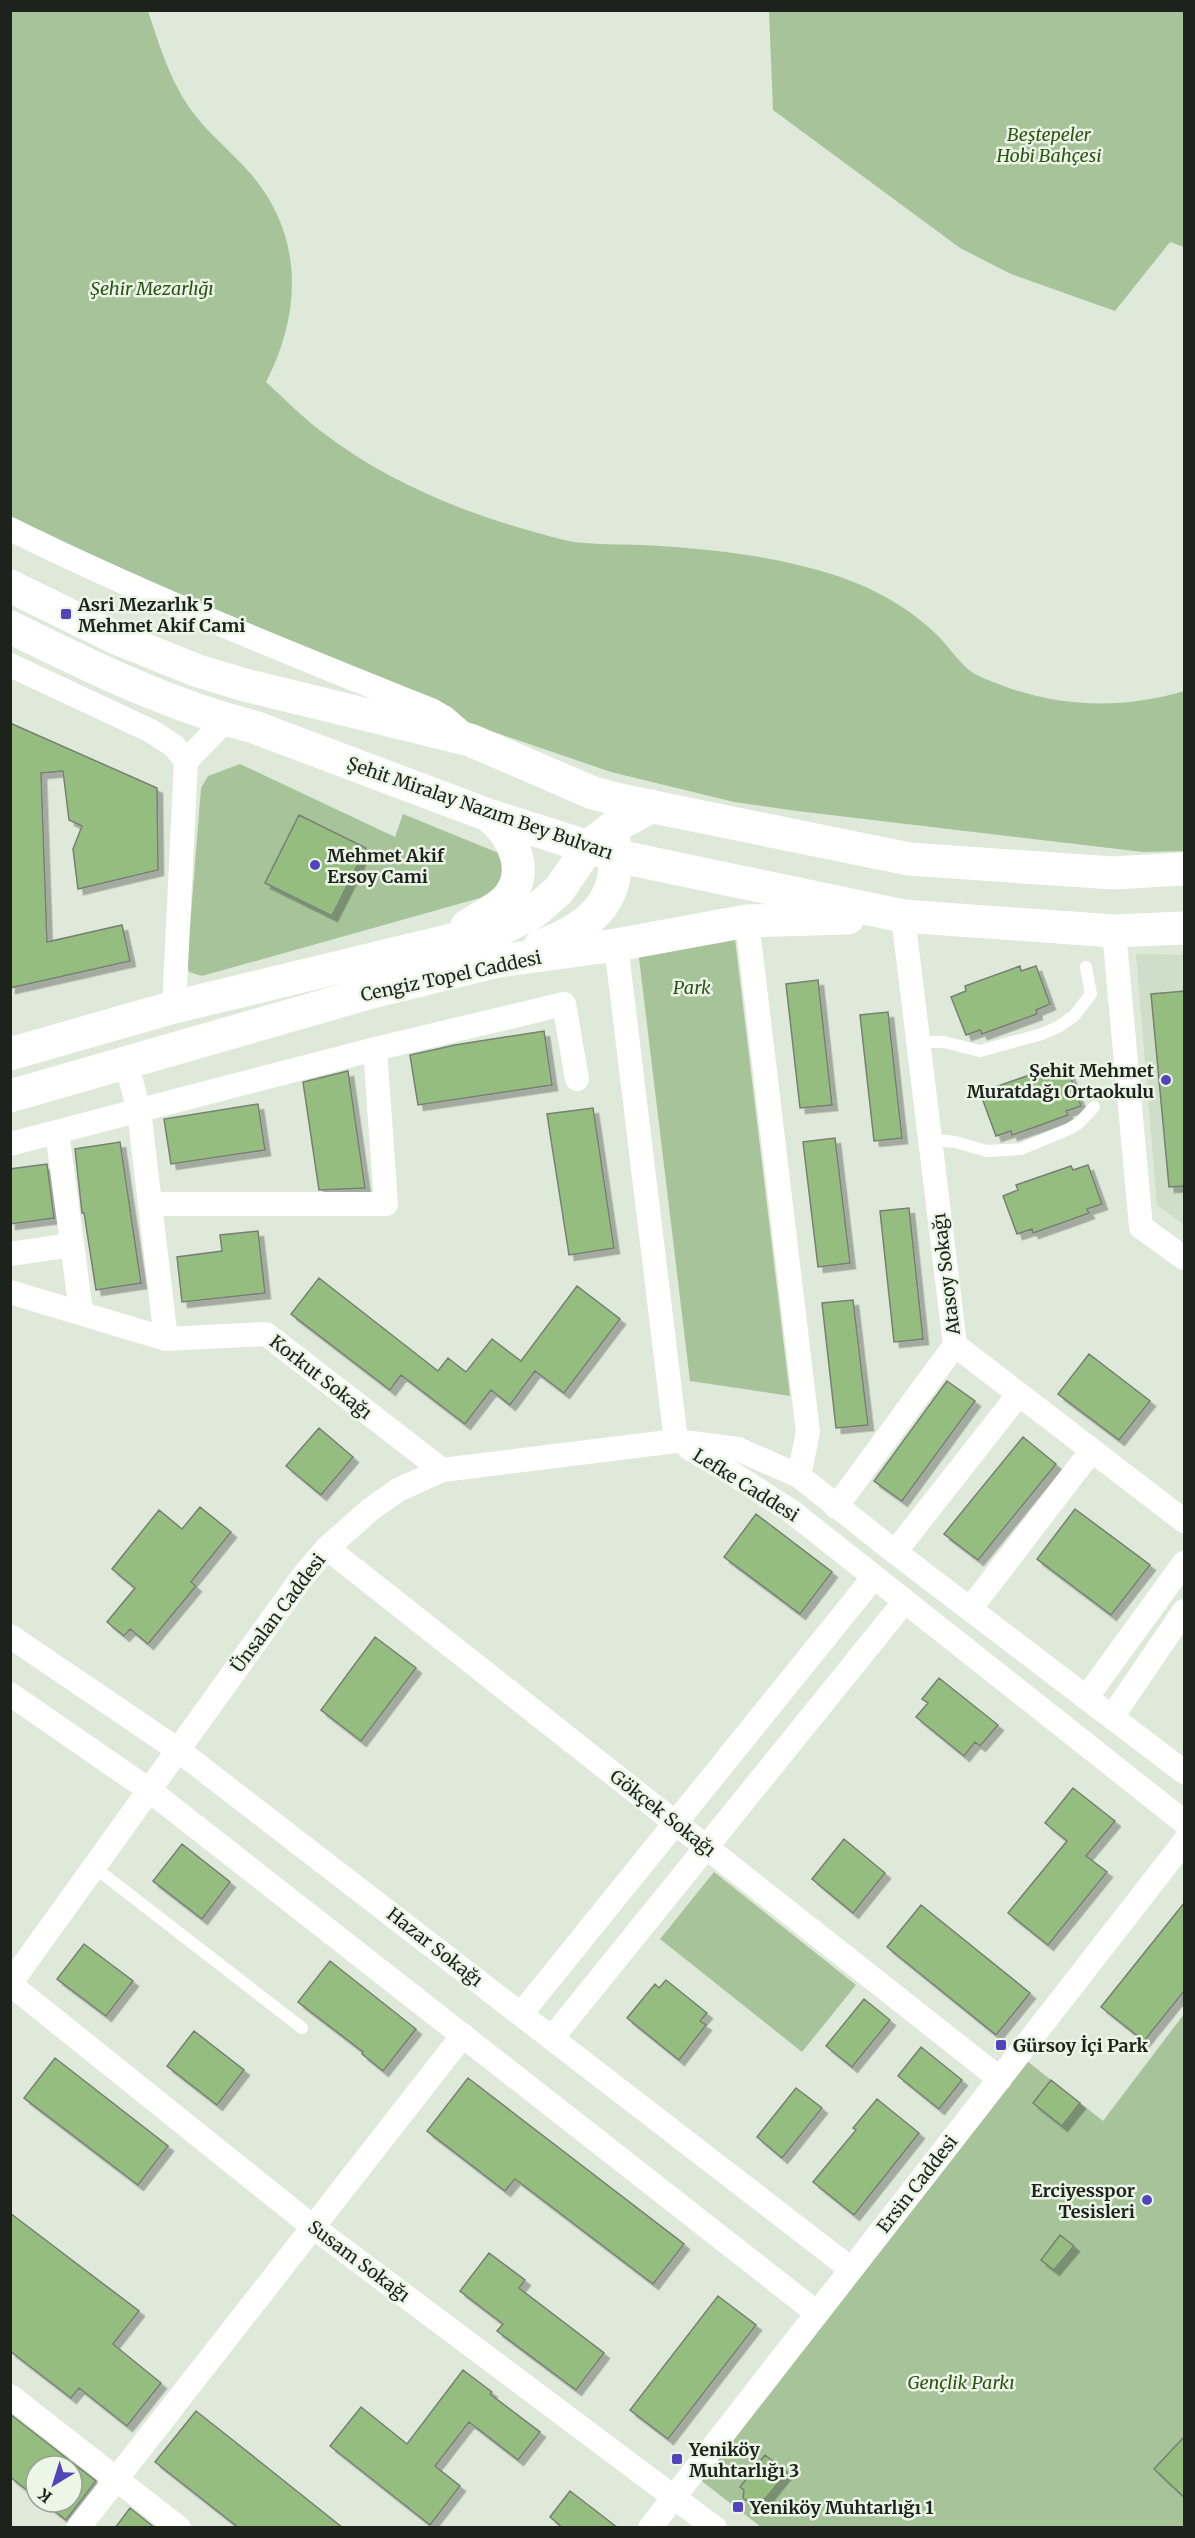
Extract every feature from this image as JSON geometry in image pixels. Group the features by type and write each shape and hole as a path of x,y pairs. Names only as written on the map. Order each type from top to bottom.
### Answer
{"main road":[{"path":"10,586 116,638 198,671 245,685 470,740 593,793 909,859 1113,873 1185,869"},
{"name":"Şehit Miralay Nazım Bey Bulvarı","path":"13,635 139,688 226,720 254,727 488,815 903,916 1114,931 1185,928"},
{"path":"498,961 567,936 592,917 611,891 617,872 606,843 593,793"},
{"path":"606,843 652,806"},
{"path":"445,941 504,902 513,888 518,873 517,856 512,840 502,826 488,815"},
{"name":"Cengiz Topel Caddesi","path":"10,1054 174,1007 505,927 534,912 606,843"},
{"name":"Cengiz Topel Caddesi","path":"10,1096 372,992 498,961 616,945 747,921 903,916"}],"street":[{"path":"10,529 98,572 210,622 431,710 445,718 470,740"},
{"path":"10,665 151,731 174,746 186,761 174,1007"},
{"path":"186,761 226,720"},
{"name":"Atasoy Sokağı","path":"903,916 955,1345 1185,1521"},
{"path":"747,921 808,1432 799,1476"},
{"path":"1114,931 1141,1227 1185,1258"},
{"path":"616,945 676,1441"},
{"path":"10,1144 375,1049 564,1004 577,1079"},
{"path":"150,1204 386,1204 375,1049"},
{"path":"126,1062 139,1111 166,1340"},
{"path":"57,1132 81,1311"},
{"path":"10,1254 72,1245"},
{"name":"Korkut Sokağı","path":"10,1292 81,1311 166,1340 266,1334 442,1470"},
{"path":"836,1507 955,1345"},
{"path":"895,1552 1018,1394"},
{"name":"Lefke Caddesi","path":"676,1441 738,1449 799,1476 836,1507 1185,1772"},
{"name":"Lefke Caddesi","path":"676,1441 733,1473 791,1512 1185,1822"},
{"name":"Ünsalan Caddesi","path":"10,1984 303,1576 327,1548 371,1509 398,1490 442,1470 676,1441"},
{"path":"970,1609 1092,1450"},
{"name":"Gökçek Sokağı","path":"327,1548 1000,2079"},
{"path":"1086,1698 1185,1563"},
{"path":"521,2014 874,1577"},
{"path":"552,2038 905,1601"},
{"path":"1112,1717 1185,1611"},
{"name":"Hazar Sokağı","path":"10,1636 178,1750 851,2269"},
{"path":"10,1694 149,1790 817,2313"},
{"name":"Ersin Caddesi","path":"650,2528 1185,1842"},
{"name":"Susam Sokağı","path":"10,1984 314,2227 715,2528"},
{"path":"78,2528 463,2035"},
{"path":"10,2396 179,2528"}],"lane":[{"path":"918,1042 944,1042 980,1051 1058,1028 1074,1016 1091,994 1086,967"},
{"path":"930,1139 956,1142 987,1151 1021,1149 1070,1129 1094,1107"},
{"path":"94,1867 302,2028"}],"shaded area":[{"name":"Şehit Mehmet Muratdağı Ortaokulu","path":"1136,954 1184,955 1184,1225 1157,1205"}],"green space":[{"name":"Şehir Mezarlığı","path":"10,11 148,11 165,60 182,96 203,125 250,173 268,197 280,222 288,248 292,275 291,302 278,356 266,382 322,432 370,464 422,492 504,523 558,538 592,544 665,546 737,553 808,567 845,579 873,591 912,614 935,633 969,670 1023,693 1069,702 1115,703 1161,697 1184,691 1184,851 1143,852 797,811 734,802 611,772 456,719 11,521"},
{"name":"Beştepeler Hobi Bahçesi","path":"769,11 1184,11 1184,247 1170,242 1115,311 1011,274 960,248 773,110"},
{"path":"240,764 395,837 403,814 501,854 500,881 480,898 202,976 189,972 187,964 201,788 208,776"},
{"name":"Park","path":"732,914 790,1396 690,1381 635,925"},
{"path":"714,1872 856,1985 802,2052 660,1939"},
{"name":"Gençlik Parkı","path":"1184,2014 1184,2527 761,2527 699,2479 1027,2061 1103,2121"}],"building":[{"path":"10,723 157,788 158,870 78,889 73,849 82,826 69,820 63,771 41,773 47,942 122,925 130,961 10,988"},
{"name":"Mehmet Akif Ersoy Cami","path":"299,815 366,848 332,916 265,883"},
{"path":"1020,966 1021,971 1036,966 1050,1004 1036,1010 1037,1014 982,1034 980,1030 966,1035 951,997 966,991 965,986"},
{"path":"818,980 832,1105 800,1108 786,984"},
{"path":"1185,991 1185,1186 1169,1187 1151,994"},
{"path":"888,1012 902,1138 874,1141 860,1015"},
{"path":"544,1031 552,1085 418,1105 410,1055 455,1045"},
{"path":"1067,1067 1081,1106 1066,1111 1068,1115 1038,1126 1012,1135 1011,1131 996,1136 982,1098 997,1092 995,1087 1050,1068 1052,1072"},
{"path":"348,1071 365,1188 319,1190 303,1082"},
{"path":"258,1104 265,1150 171,1164 164,1119"},
{"path":"593,1108 614,1248 569,1255 547,1114"},
{"path":"835,1138 850,1263 818,1267 803,1142"},
{"path":"120,1142 141,1283 96,1290 84,1213 82,1213 75,1149"},
{"path":"47,1164 54,1218 10,1224 10,1169"},
{"path":"1088,1165 1102,1204 1087,1209 1089,1213 1070,1220 1033,1233 1032,1229 1017,1234 1003,1196 1018,1190 1016,1185 1071,1166 1073,1170"},
{"path":"909,1208 923,1339 894,1342 880,1211"},
{"path":"258,1231 265,1293 182,1302 177,1257 222,1251 220,1235"},
{"path":"319,1278 438,1371 448,1358 466,1372 492,1339 521,1361 577,1286 620,1319 564,1393 535,1371 510,1405 491,1390 465,1424 401,1375 390,1390 291,1314"},
{"path":"853,1300 868,1425 836,1428 822,1303"},
{"path":"1089,1354 1150,1401 1119,1440 1058,1394"},
{"path":"947,1381 975,1401 902,1501 874,1481"},
{"path":"319,1428 353,1457 321,1495 286,1466"},
{"path":"1023,1437 1056,1464 978,1560 944,1534"},
{"path":"200,1507 231,1532 191,1582 196,1586 148,1644 130,1629 124,1636 107,1622 135,1588 112,1569 159,1510 182,1529"},
{"path":"1075,1509 1150,1565 1111,1615 1037,1559"},
{"path":"756,1514 832,1572 800,1614 724,1557"},
{"path":"375,1637 416,1668 361,1741 321,1710"},
{"path":"939,1678 998,1725 980,1746 975,1742 964,1756 916,1717 928,1703 922,1699"},
{"path":"1073,1788 1115,1821 1086,1856 1107,1872 1048,1945 1008,1913 1067,1841 1045,1823"},
{"path":"844,1839 885,1873 853,1913 812,1879"},
{"path":"182,1844 230,1882 202,1919 153,1881"},
{"path":"1185,1902 1185,1990 1144,2041 1101,2007"},
{"path":"921,1905 1030,1993 996,2035 887,1947"},
{"path":"84,1944 133,1981 106,2016 57,1979"},
{"path":"330,1961 416,2029 383,2071 362,2054 363,2052 298,2002"},
{"path":"666,1980 707,2013 700,2021 706,2025 679,2060 627,2018 655,1984 659,1988"},
{"path":"864,1999 890,2020 852,2067 826,2046"},
{"path":"194,2031 244,2070 217,2105 167,2066"},
{"path":"921,2047 962,2080 939,2109 898,2076"},
{"path":"55,2058 168,2146 138,2185 24,2098"},
{"path":"468,2078 684,2244 653,2284 515,2179 505,2191 427,2131"},
{"path":"1051,2080 1080,2103 1062,2126 1033,2103"},
{"path":"796,2088 822,2108 782,2158 757,2137"},
{"path":"877,2099 919,2133 854,2215 813,2182 856,2130 853,2128"},
{"path":"10,2213 139,2311 113,2344 161,2383 127,2426 79,2388 71,2398 10,2351"},
{"path":"1060,2235 1074,2246 1054,2270 1041,2260"},
{"path":"489,2253 525,2280 519,2288 604,2353 576,2390 497,2331 503,2324 460,2291"},
{"path":"718,2296 756,2325 668,2439 630,2410"},
{"path":"463,2370 540,2432 518,2460 469,2422 435,2466 460,2486 430,2525 330,2446 361,2407 407,2444"},
{"path":"196,2411 343,2528 239,2528 155,2462"},
{"path":"10,2414 61,2454 24,2454 24,2488 10,2477"},
{"path":"1185,2436 1185,2498 1154,2469"},
{"path":"765,2455 787,2472 766,2498 751,2504 743,2498 744,2490 740,2487"},
{"path":"84,2472 96,2481 84,2497"},
{"path":"570,2491 618,2528 563,2528 550,2517"},
{"path":"130,2508 155,2528 115,2528"},
{"path":"58,2514 71,2514 66,2520"}],"place":[{"name":"Asri Mezarlık 5 Mehmet Akif Cami","path":"66,614"},
{"name":"Mehmet Akif Ersoy Cami","path":"315,865"},
{"name":"Şehit Mehmet Muratdağı Ortaokulu","path":"1166,1080"},
{"name":"Gürsoy İçi Park","path":"1001,2045"},
{"name":"Erciyesspor Tesisleri","path":"1147,2200"},
{"name":"Yeniköy Muhtarlığı 3","path":"677,2459"},
{"name":"Yeniköy Muhtarlığı 1","path":"738,2507"}]}
